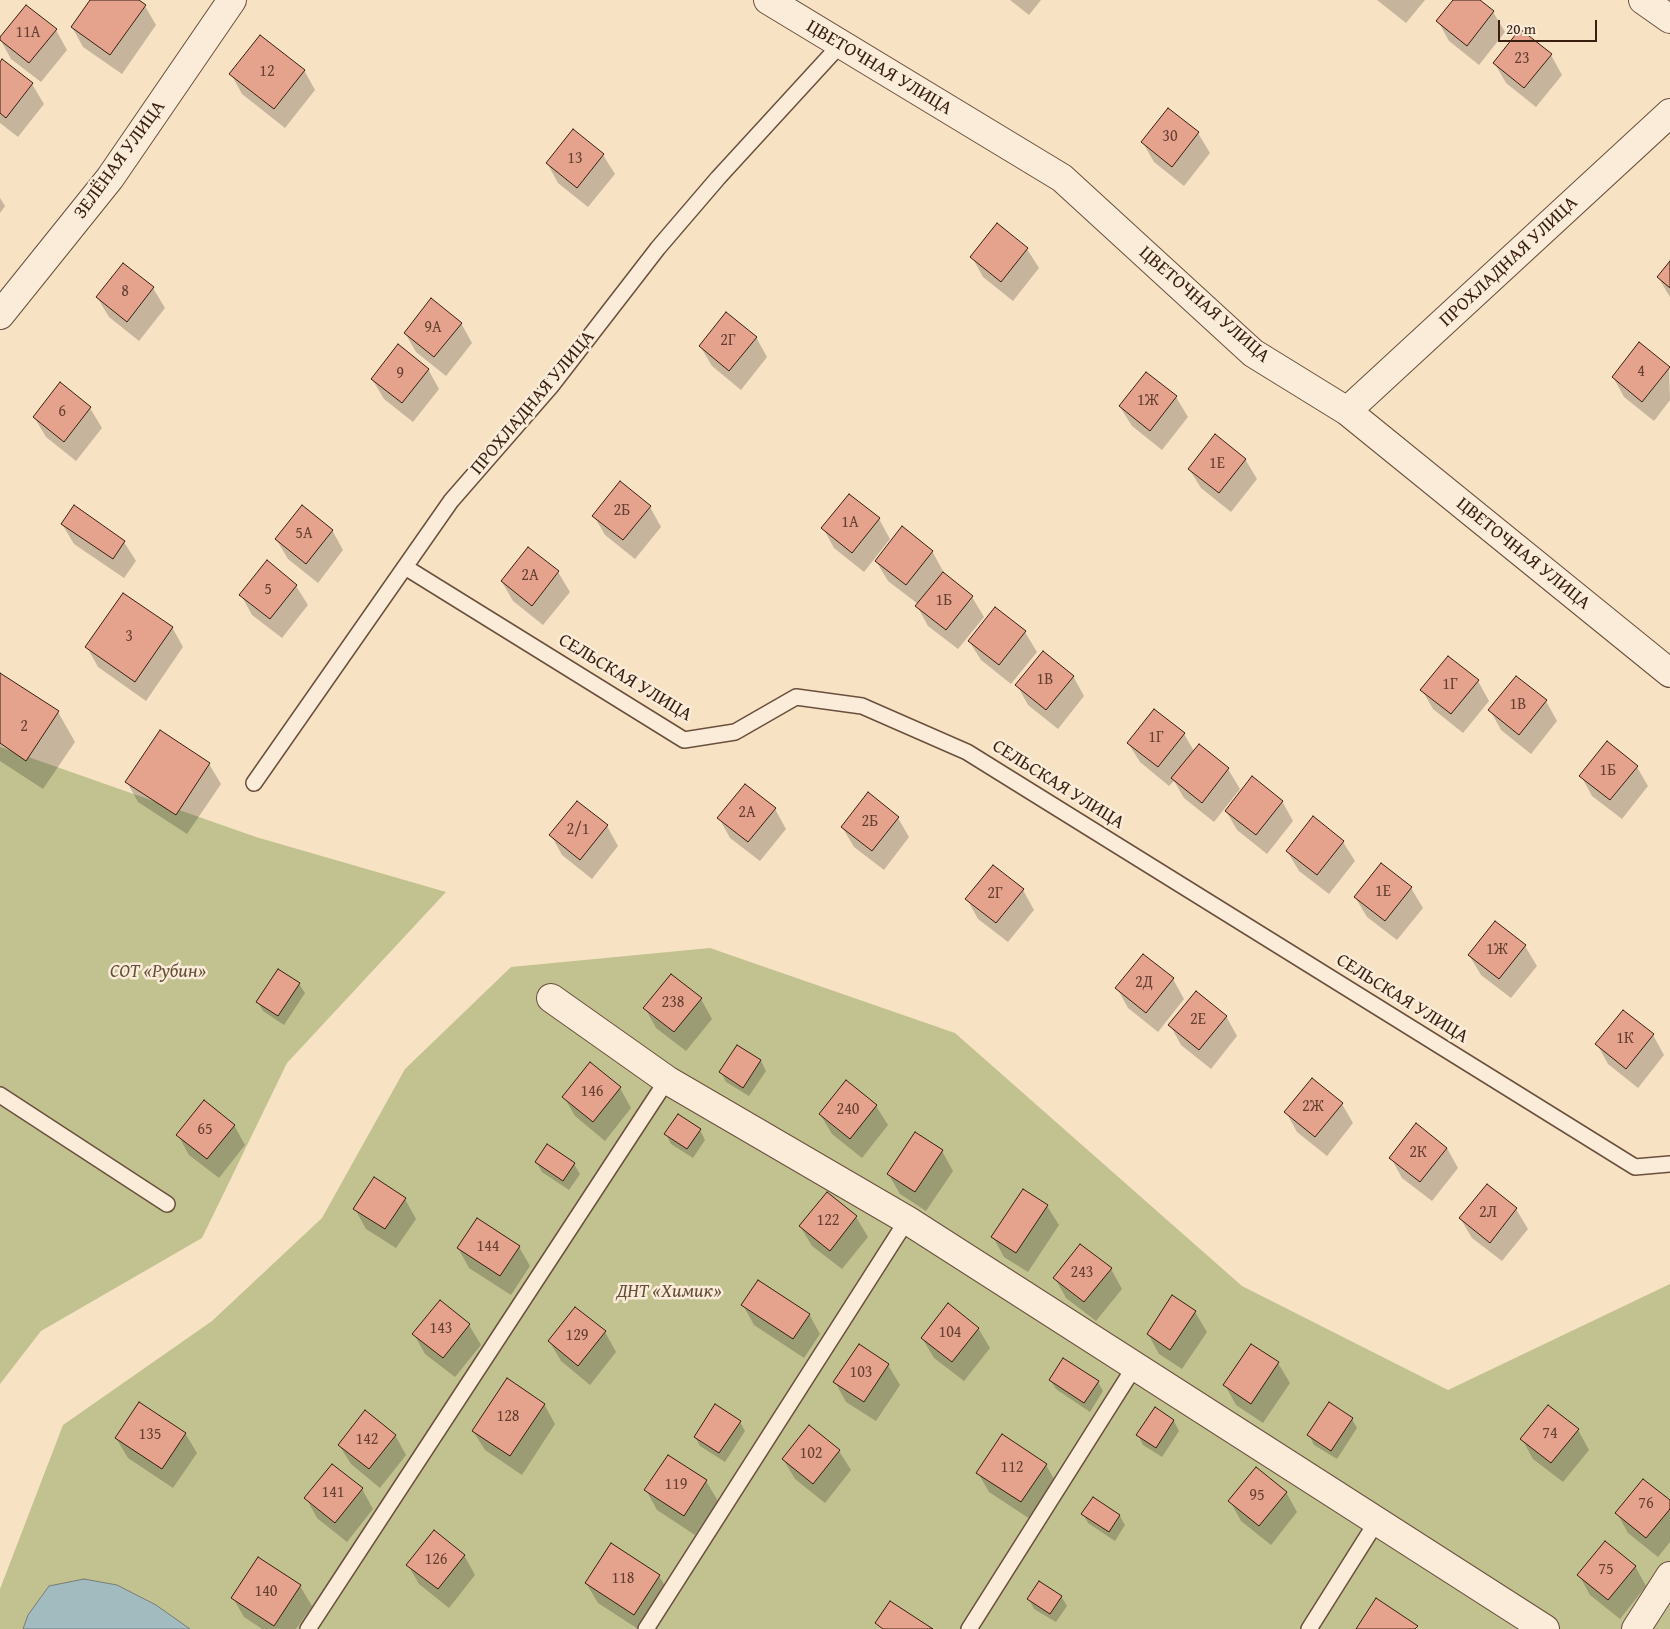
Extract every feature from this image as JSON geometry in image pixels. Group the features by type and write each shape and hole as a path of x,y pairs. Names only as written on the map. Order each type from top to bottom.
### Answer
{"street":[{"name":"ЗЕЛЁНАЯ УЛИЦА","path":"0,315 110,178 232,0"},
{"name":"ЦВЕТОЧНАЯ УЛИЦА","path":"768,0 1062,178 1254,353 1347,411 1670,673"},
{"path":"1643,0 1670,19"},
{"name":"ПРОХЛАДНАЯ УЛИЦА","path":"1347,411 1670,113"},
{"path":"551,998 667,1080 907,1220 1545,1629"},
{"path":"1636,1629 1670,1576"}],"lane":[{"name":"ПРОХЛАДНАЯ УЛИЦА","path":"254,783 451,501 552,385 658,248 718,178 840,44"},
{"name":"СЕЛЬСКАЯ УЛИЦА","path":"404,567 684,740 735,732 796,697 862,706 967,752 1636,1167 1670,1164"},
{"path":"308,1629 667,1080"},
{"path":"0,1094 167,1204"},
{"path":"646,1629 907,1220"},
{"path":"970,1629 1135,1366"},
{"path":"1309,1629 1377,1521"}],"green space":[{"name":"СОТ «Рубин»","path":"0,747 256,837 446,892 287,1063 202,1238 41,1331 0,1384"},
{"name":"ДНТ «Химик»","path":"710,948 955,1033 1242,1286 1448,1390 1670,1284 1670,1629 0,1629 0,1589 63,1425 212,1321 322,1218 405,1069 511,967"}],"water":[{"path":"84,1579 117,1585 156,1605 190,1629 23,1629 28,1615 49,1586"}],"building":[{"path":"90,0 139,0 146,5 110,55 71,27"},
{"path":"1453,0 1480,0 1494,11 1467,46 1436,21"},
{"path":"26,5 57,29 29,63 0,40 0,37"},
{"path":"1520,29 1552,54 1524,88 1493,63"},
{"path":"260,35 305,70 274,109 229,74"},
{"path":"2,59 33,83 6,118 0,113 0,62"},
{"path":"1168,108 1199,132 1172,167 1141,142"},
{"path":"573,129 604,154 577,188 546,163"},
{"path":"997,223 1028,248 1001,282 970,257"},
{"path":"1670,261 1670,288 1657,277"},
{"path":"123,263 154,287 127,322 96,297"},
{"path":"431,298 462,323 434,357 404,333"},
{"path":"726,312 757,337 729,371 699,346"},
{"path":"1639,342 1670,367 1642,402 1612,377"},
{"path":"398,344 429,369 402,403 371,379"},
{"path":"1146,372 1177,396 1150,431 1119,406"},
{"path":"60,382 91,407 64,442 33,417"},
{"path":"1215,434 1246,459 1219,493 1188,469"},
{"path":"620,481 651,506 623,540 592,516"},
{"path":"849,494 880,518 852,553 821,528"},
{"path":"74,505 125,541 113,559 61,524"},
{"path":"302,505 333,530 306,564 275,539"},
{"path":"902,526 933,551 906,585 875,561"},
{"path":"528,547 559,571 532,606 501,581"},
{"path":"267,560 297,585 270,619 239,595"},
{"path":"943,572 973,596 946,630 915,606"},
{"path":"123,593 173,627 135,682 85,647"},
{"path":"995,607 1026,631 999,665 968,641"},
{"path":"1043,651 1074,676 1046,710 1015,685"},
{"path":"1448,656 1479,680 1451,714 1420,690"},
{"path":"0,673 59,711 26,761 0,743"},
{"path":"1516,676 1547,700 1519,735 1488,710"},
{"path":"1154,709 1185,733 1158,767 1127,743"},
{"path":"160,730 210,763 176,815 125,782"},
{"path":"1607,741 1638,766 1610,800 1579,776"},
{"path":"1199,744 1229,768 1202,803 1171,778"},
{"path":"1252,776 1283,801 1256,835 1225,811"},
{"path":"745,784 776,808 748,842 717,818"},
{"path":"868,792 899,817 872,851 841,827"},
{"path":"577,801 608,825 580,860 549,835"},
{"path":"1313,816 1344,841 1317,875 1286,851"},
{"path":"1381,863 1412,887 1385,921 1354,897"},
{"path":"993,865 1024,889 996,923 965,899"},
{"path":"1495,921 1526,945 1499,979 1468,955"},
{"path":"1143,954 1174,978 1146,1013 1115,988"},
{"path":"278,969 300,983 278,1016 256,1002"},
{"path":"671,974 702,998 674,1032 643,1008"},
{"path":"1196,991 1227,1016 1199,1050 1168,1025"},
{"path":"1623,1010 1654,1034 1626,1069 1595,1044"},
{"path":"737,1045 761,1060 743,1088 719,1072"},
{"path":"590,1062 621,1087 593,1122 562,1097"},
{"path":"1312,1078 1343,1103 1315,1137 1284,1112"},
{"path":"846,1080 877,1105 850,1139 819,1114"},
{"path":"204,1100 235,1125 207,1159 176,1135"},
{"path":"678,1114 701,1129 687,1149 664,1134"},
{"path":"1416,1123 1447,1148 1420,1182 1389,1158"},
{"path":"915,1132 943,1150 915,1192 887,1174"},
{"path":"547,1144 575,1163 563,1181 535,1162"},
{"path":"374,1177 406,1198 385,1229 353,1209"},
{"path":"1487,1184 1517,1208 1490,1243 1459,1218"},
{"path":"1023,1189 1048,1205 1016,1253 991,1237"},
{"path":"827,1192 857,1216 830,1251 799,1226"},
{"path":"477,1218 520,1246 500,1276 457,1248"},
{"path":"1080,1244 1112,1268 1084,1302 1053,1278"},
{"path":"758,1280 810,1314 793,1339 741,1305"},
{"path":"1172,1295 1196,1311 1170,1350 1147,1334"},
{"path":"440,1300 470,1324 443,1358 412,1334"},
{"path":"948,1303 979,1328 952,1362 921,1338"},
{"path":"575,1307 606,1331 578,1366 548,1341"},
{"path":"859,1344 889,1364 864,1402 833,1382"},
{"path":"1251,1344 1279,1362 1251,1404 1223,1385"},
{"path":"1063,1358 1099,1381 1084,1403 1049,1380"},
{"path":"507,1378 545,1404 510,1456 472,1431"},
{"path":"139,1402 186,1433 162,1469 115,1438"},
{"path":"1329,1402 1353,1418 1331,1451 1307,1435"},
{"path":"715,1404 741,1421 719,1453 694,1437"},
{"path":"1548,1405 1579,1429 1551,1463 1520,1439"},
{"path":"1155,1407 1174,1420 1156,1448 1136,1435"},
{"path":"365,1410 396,1435 369,1469 338,1445"},
{"path":"809,1425 840,1450 813,1484 782,1459"},
{"path":"1002,1434 1047,1464 1021,1502 976,1473"},
{"path":"668,1455 707,1480 684,1516 644,1490"},
{"path":"332,1464 363,1488 335,1523 304,1498"},
{"path":"1256,1467 1287,1492 1259,1526 1228,1501"},
{"path":"1643,1479 1670,1500 1670,1509 1646,1538 1615,1513"},
{"path":"1093,1497 1120,1515 1109,1532 1081,1514"},
{"path":"434,1530 465,1555 438,1589 406,1565"},
{"path":"1605,1541 1636,1566 1608,1600 1577,1575"},
{"path":"611,1543 660,1575 634,1615 585,1583"},
{"path":"258,1557 301,1585 274,1626 231,1598"},
{"path":"1039,1581 1062,1596 1050,1614 1027,1599"},
{"path":"1376,1598 1418,1626 1415,1629 1356,1629"},
{"path":"890,1601 933,1629 883,1629 875,1623"}]}
